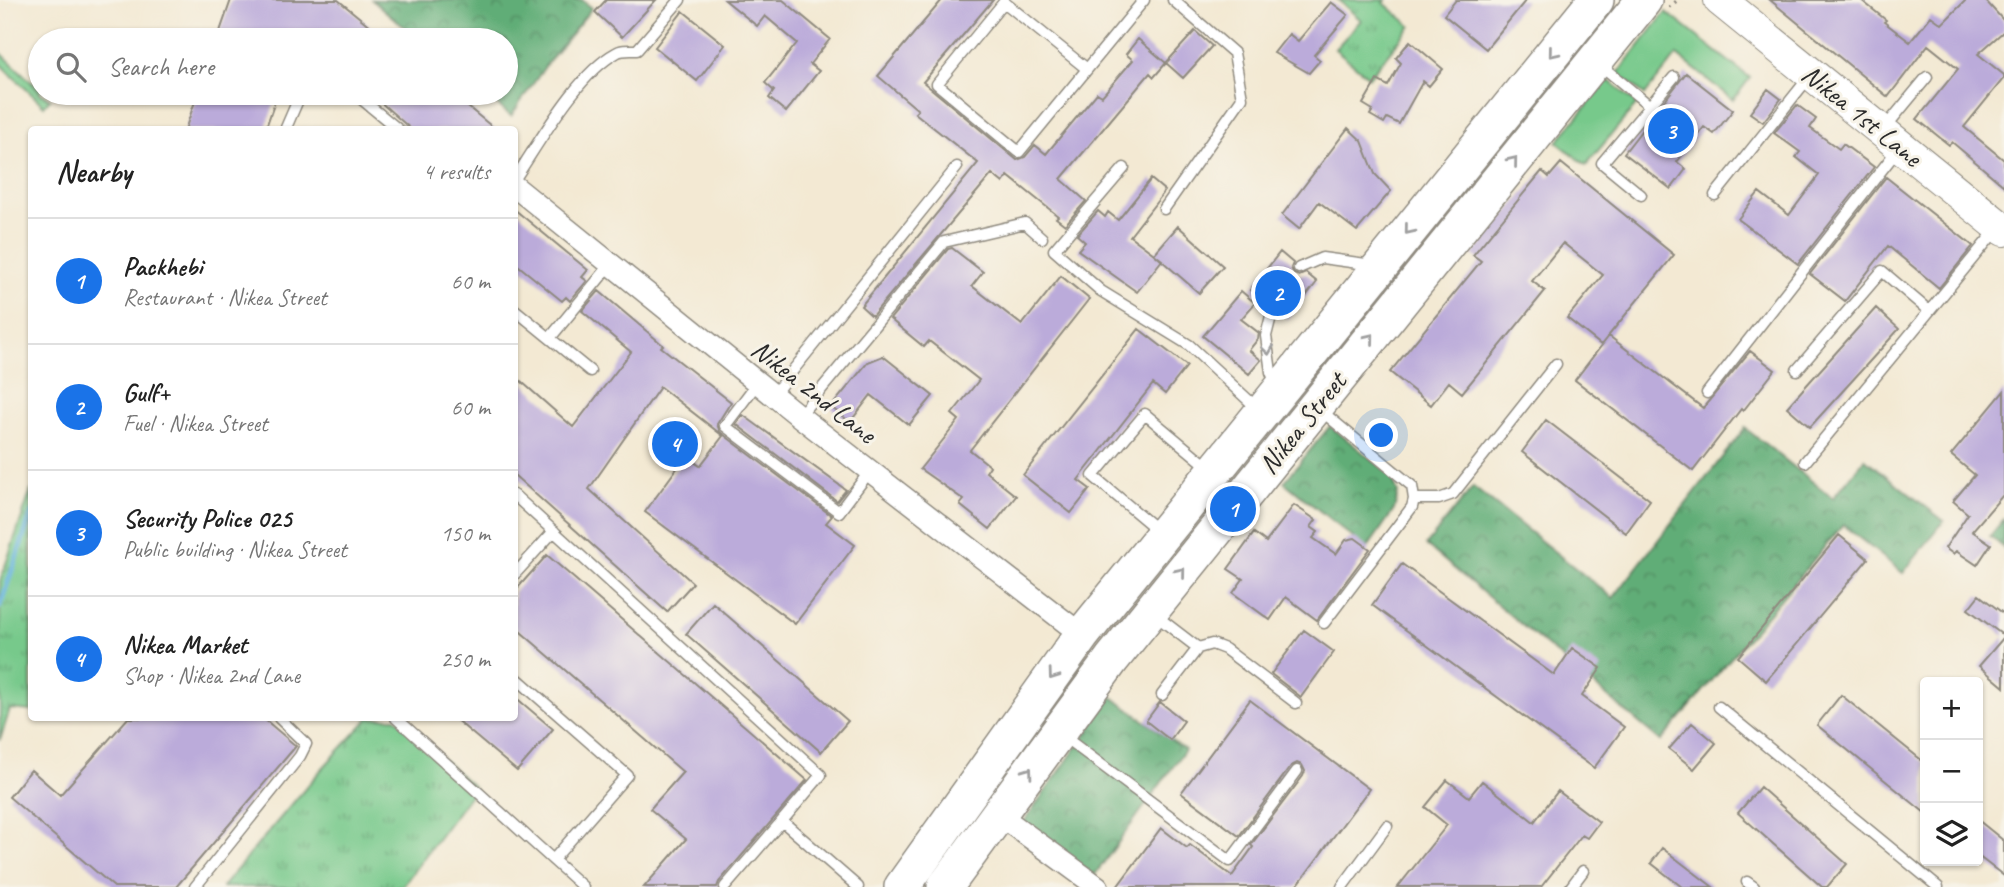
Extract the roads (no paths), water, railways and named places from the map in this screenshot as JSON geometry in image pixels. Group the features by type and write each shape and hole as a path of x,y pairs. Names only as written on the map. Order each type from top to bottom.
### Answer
{"main road":[{"name":"Nikea Street","path":"902,887 1082,635 1596,0"},
{"name":"Nikea Street","path":"945,887 1150,611 1644,0"}],"street":[{"name":"Nikea 1st Lane","path":"1720,0 2003,226"},
{"name":"Nikea 2nd Lane","path":"518,189 799,416 1082,635"},
{"path":"998,814 1098,887"}],"lane":[{"path":"518,174 559,113 593,69 618,51 637,50 680,0"},
{"path":"1087,69 1004,2 937,84 1019,152 1144,0"},
{"path":"1164,209 1242,98 1234,53 1173,0"},
{"path":"1595,60 1650,106"},
{"path":"1715,195 1812,74"},
{"path":"1641,195 1602,163 1674,77"},
{"path":"1707,393 1892,139 1927,77"},
{"path":"288,126 296,105"},
{"path":"369,105 394,126"},
{"path":"276,120 283,126"},
{"path":"870,471 839,512 725,426 765,388 957,167"},
{"path":"1124,168 1054,250 1101,291 1189,345 1270,401"},
{"path":"799,416 944,242 1025,223 1042,238"},
{"path":"1805,462 2003,226"},
{"path":"1299,268 1322,258 1379,267"},
{"path":"550,338 611,264"},
{"path":"1797,370 1882,271 1929,311"},
{"path":"1270,401 1271,372 1266,336 1273,308"},
{"path":"518,312 590,371"},
{"path":"1414,499 1439,499 1453,494 1556,364"},
{"path":"1315,406 1412,486 1414,499 1412,507 1324,623"},
{"path":"1163,535 1093,476 1144,414 1214,472"},
{"path":"518,499 821,775 725,887"},
{"path":"518,571 554,531"},
{"path":"1150,611 1198,648"},
{"path":"1162,695 1198,648 1212,644 1225,649 1296,703"},
{"path":"518,680 627,775 553,860"},
{"path":"1719,707 1938,887"},
{"path":"195,887 306,744 282,721"},
{"path":"399,721 583,887"},
{"path":"1058,732 1230,861 1297,771"},
{"path":"782,821 858,887"},
{"path":"1342,887 1387,826"},
{"path":"1571,887 1583,871"}],"waterway":[{"path":"0,606 28,524"}],"place":[{"name":"Security Police 025","path":"1671,131"},
{"name":"Gulf+","path":"1278,293"},
{"name":"Nikea Market","path":"675,444"},
{"name":"Packhebi","path":"1233,509"}]}
